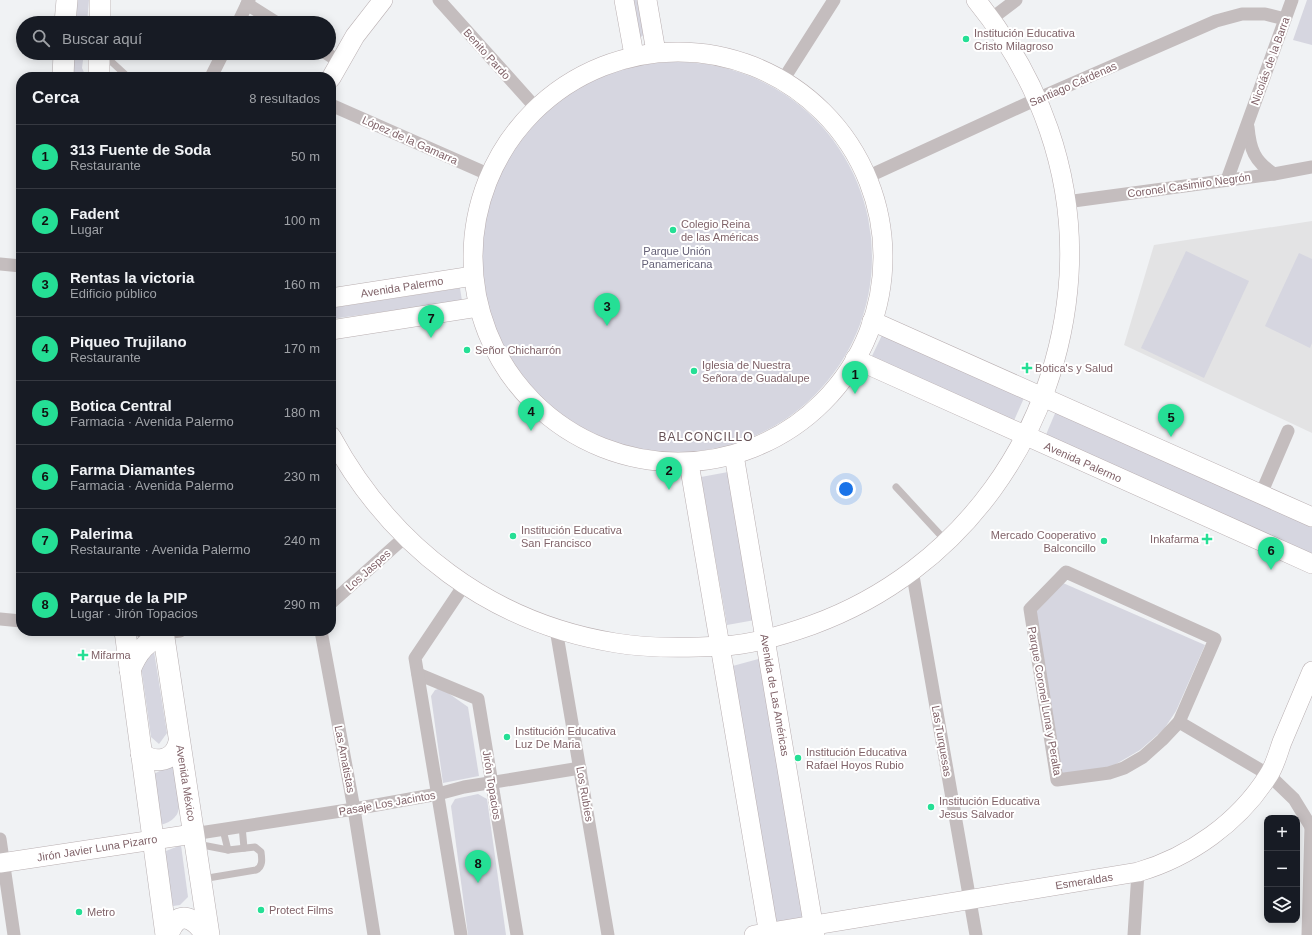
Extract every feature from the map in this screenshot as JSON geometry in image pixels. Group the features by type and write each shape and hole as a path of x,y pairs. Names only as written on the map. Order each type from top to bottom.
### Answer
{"main road":[{"path":"66,16 67,0"},
{"path":"100,0 100,16"},
{"path":"63,72 64,60"},
{"path":"99,72 100,60"},
{"path":"126,636 167,935"},
{"path":"130,670 136,656 144,646 162,636"},
{"name":"Avenida México","path":"169,636 180,742 207,935"},
{"path":"141,753 150,759 163,760 174,753 180,742"},
{"path":"167,935 175,922 181,918 194,921 207,935"}],"street":[{"path":"336,54 355,36 383,0"},
{"name":"Benito Pardo","path":"439,0 536,108"},
{"path":"624,0 634,55"},
{"path":"647,0 656,52"},
{"path":"783,80 834,0"},
{"path":"336,447 345,462 379,509 405,537 433,562 464,585 519,615 556,629 617,644 678,648 720,647 765,639 800,629 850,609 871,598 912,570 947,542 971,516 997,483 1026,436 1043,397 1059,347 1068,296 1069,249 1066,202 1058,160 1050,133 1037,99 1009,44 976,0"},
{"path":"991,19 1016,0"},
{"name":"Nicolás de la Barra","path":"1227,180 1292,0"},
{"path":"241,16 248,2 267,16"},
{"name":"Santiago Cárdenas","path":"866,176 1216,21 1242,14 1265,14 1285,19"},
{"path":"672,50 707,52 734,58 759,67 783,80 808,98 830,119 845,137 857,156 866,176 878,212 882,248 880,285 872,321 864,342 855,359 834,389 800,422 763,444 734,455 689,463 660,462 632,458 605,450 583,440 562,427 525,394 496,353 478,307 473,276 475,227 480,200 502,151 517,128 536,108 561,88 589,71 619,59 634,55 672,50"},
{"path":"214,72 220,60"},
{"path":"332,72 333,60"},
{"name":"López de la Gamarra","path":"336,107 490,175"},
{"name":"Nicolás de la Barra","path":"1248,123 1250,143 1258,162 1274,174"},
{"name":"Coronel Casimiro Negrón","path":"1066,202 1274,174 1312,167"},
{"path":"0,264 16,266"},
{"name":"Avenida Palermo","path":"336,297 473,276"},
{"path":"336,329 478,307"},
{"path":"872,321 1312,517"},
{"name":"Avenida Palermo","path":"855,359 1312,564"},
{"path":"1261,494 1288,431"},
{"name":"Avenida de Las Américas","path":"734,455 814,930"},
{"path":"689,463 720,647 764,934"},
{"name":"Los Jaspes","path":"336,599 405,537"},
{"name":"Las Turquesas","path":"912,570 976,935"},
{"name":"Parque Coronel Luna y Peralta","path":"1066,572 1215,639 1179,722 1143,757 1124,768 1109,774 1057,780 1030,609 1066,572"},
{"path":"461,935 415,658 464,585"},
{"path":"0,619 16,621"},
{"name":"Los Rubíes","path":"556,629 608,935"},
{"name":"Las Amatistas","path":"322,636 354,809 374,935"},
{"name":"Esmeraldas","path":"764,934 814,930 970,899 1138,872 1155,867 1180,856 1206,840 1227,823 1247,803 1269,775 1307,696 1312,671"},
{"name":"Jirón Topacios","path":"418,674 478,700 517,935"},
{"path":"1179,722 1269,775 1294,799 1312,827 1308,935"},
{"name":"Pasaje Los Jacintos","path":"194,839 242,826 354,809 438,794 464,787 580,768"},
{"path":"0,839 2,863 14,935"},
{"name":"Jirón Javier Luna Pizarro","path":"2,863 153,840 194,839"},
{"path":"1134,935 1138,872"}],"lane":[{"path":"108,60 122,72"},
{"path":"896,487 947,542"},
{"path":"242,826 244,848"},
{"path":"223,830 228,850"},
{"path":"194,839 228,850 255,847 261,852 262,863 259,869 200,879"}],"shaded area":[{"path":"1312,221 1312,433 1124,345 1154,245"}],"green space":[{"path":"77,0 89,0 88,16 75,16"},
{"path":"630,0 641,0 646,33 641,37 636,35"},
{"path":"1307,0 1312,0 1312,45 1293,40"},
{"path":"70,60 83,60 82,68 84,72 69,72"},
{"name":"Parque Unión Panamericana","path":"677,62 715,66 734,70 752,77 785,95 801,106 815,119 828,133 839,149 857,182 864,200 868,219 872,257 868,295 864,314 857,332 839,365 828,381 815,395 801,408 785,419 752,437 734,444 715,448 677,452 639,448 620,444 602,437 569,419 553,408 539,395 526,381 515,365 497,332 490,314 486,295 482,257 486,219 490,200 497,182 515,149 526,133 539,119 553,106 569,95 602,77 620,70 639,66"},
{"path":"1186,251 1249,281 1204,378 1141,348"},
{"path":"1299,253 1312,259 1312,343 1310,348 1265,326"},
{"path":"460,288 462,301 336,318 336,307"},
{"path":"884,331 1024,398 1012,425 871,358"},
{"path":"1056,411 1312,523 1312,555 1045,437"},
{"path":"728,472 755,620 727,625 701,477"},
{"path":"1063,583 1205,645 1176,711 1164,729 1140,750 1111,767 1062,775 1036,612"},
{"path":"153,645 167,733 159,744 151,737 141,666"},
{"path":"762,658 803,919 773,924 729,667"},
{"path":"441,688 468,707 479,776 443,783 431,696 435,690"},
{"path":"175,763 179,808 178,812 174,818 165,824 157,825 150,776"},
{"path":"478,794 487,799 506,935 468,935 451,806 455,799"},
{"path":"181,845 188,897 180,905 166,907 161,853"}],"place":[{"name":"Institución Educativa Cristo Milagroso","path":"966,39"},
{"name":"Colegio Reina de las Américas","path":"673,230"},
{"name":"Rentas la victoria","path":"607,326"},
{"name":"Palerima","path":"431,338"},
{"name":"Señor Chicharrón","path":"467,350"},
{"name":"Botica's y Salud","path":"1027,368"},
{"name":"Iglesia de Nuestra Señora de Guadalupe","path":"694,371"},
{"name":"313 Fuente de Soda","path":"855,394"},
{"name":"Piqueo Trujilano","path":"531,431"},
{"name":"Botica Central","path":"1171,437"},
{"name":"Fadent","path":"669,490"},
{"name":"Institución Educativa San Francisco","path":"513,536"},
{"name":"Inkafarma","path":"1207,539"},
{"name":"Mercado Cooperativo Balconcillo","path":"1104,541"},
{"name":"Farma Diamantes","path":"1271,570"},
{"name":"Mifarma","path":"83,655"},
{"name":"Institución Educativa Luz De Maria","path":"507,737"},
{"name":"Institución Educativa Rafael Hoyos Rubio","path":"798,758"},
{"name":"Institución Educativa Jesus Salvador","path":"931,807"},
{"name":"Parque de la PIP","path":"478,883"},
{"name":"Protect Films","path":"261,910"},
{"name":"Metro","path":"79,912"}],"district":[{"name":"BALCONCILLO","path":"706,437"}]}
